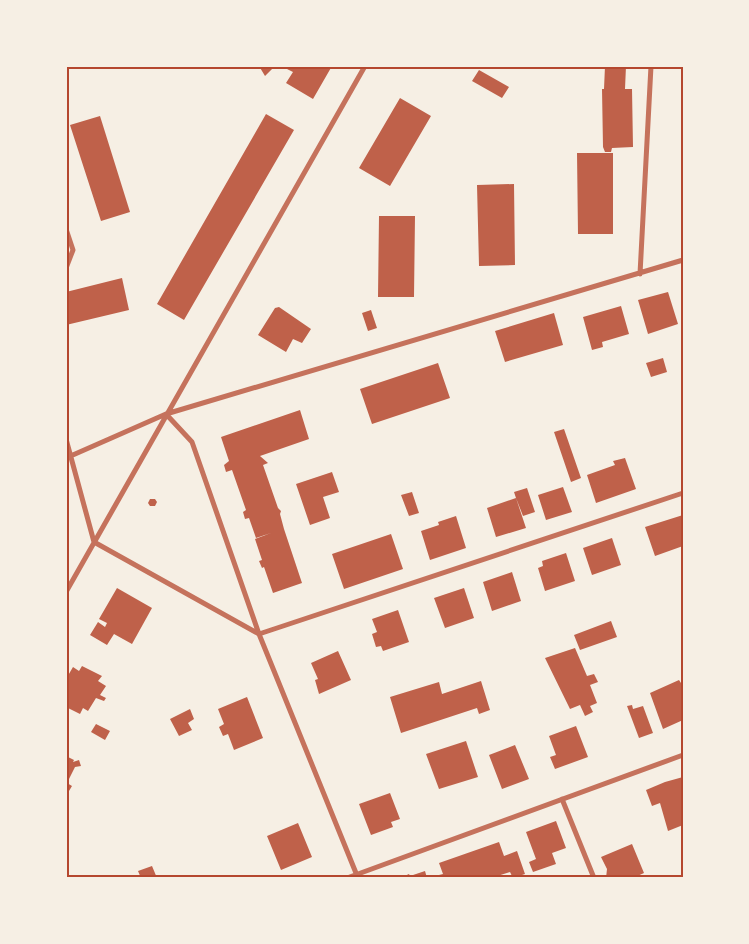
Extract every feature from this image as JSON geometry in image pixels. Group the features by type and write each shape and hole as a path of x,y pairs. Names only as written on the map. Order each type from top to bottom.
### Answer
{"street":[{"path":"66,592 365,66"},
{"path":"640,274 651,66"},
{"path":"66,229 73,250 66,268"},
{"path":"69,458 166,414 683,260"},
{"path":"166,414 192,442 259,634 357,876"},
{"path":"66,439 69,458 94,542 259,634 683,494"},
{"path":"347,878 357,876 683,755"},
{"path":"562,799 594,878"}],"building":[{"path":"259,66 275,66 265,76"},
{"path":"289,66 332,66 313,99 286,83 293,72 287,69"},
{"path":"605,66 626,66 625,89 632,89 633,147 612,148 611,152 605,152 603,147 602,89 604,89"},
{"path":"479,70 509,87 502,98 472,81"},
{"path":"400,98 431,116 390,186 359,168"},
{"path":"266,114 294,130 184,320 157,304"},
{"path":"100,116 130,212 101,221 70,125"},
{"path":"577,153 613,153 613,234 578,234"},
{"path":"514,184 515,265 479,266 477,185"},
{"path":"379,216 415,216 414,297 378,297"},
{"path":"122,278 129,310 66,325 66,292"},
{"path":"668,292 678,324 648,334 638,300"},
{"path":"621,306 629,334 602,342 603,347 592,350 583,317"},
{"path":"279,307 311,329 302,343 293,339 286,352 258,335 275,308"},
{"path":"371,310 377,328 368,331 362,313"},
{"path":"554,313 563,345 505,362 495,331"},
{"path":"663,358 667,372 651,377 646,363"},
{"path":"438,363 450,398 372,424 360,389"},
{"path":"300,410 309,439 260,456 268,463 263,465 278,508 281,511 284,529 302,583 273,593 264,567 262,568 259,561 262,560 255,539 271,533 256,538 249,518 245,519 243,512 246,510 232,470 226,472 224,465 229,461 221,437"},
{"path":"564,429 581,478 571,482 554,432"},
{"path":"625,458 636,489 596,503 587,475 615,465 613,461"},
{"path":"332,472 339,492 323,497 330,518 310,525 296,484"},
{"path":"563,487 572,512 546,520 538,495"},
{"path":"527,488 535,512 523,516 514,492"},
{"path":"412,492 419,513 409,516 401,495"},
{"path":"516,498 526,528 496,537 487,508"},
{"path":"150,499 155,499 157,502 155,506 150,506 148,503"},
{"path":"683,515 683,546 655,556 645,527"},
{"path":"456,516 466,548 430,560 421,531 439,525 438,522"},
{"path":"391,534 403,569 344,589 332,554"},
{"path":"612,538 621,565 592,575 583,548"},
{"path":"566,553 575,581 545,591 538,568 543,566 542,561"},
{"path":"512,572 521,601 492,611 483,582"},
{"path":"117,588 152,608 132,644 114,634 107,645 90,635 98,622 105,627 107,623 99,619"},
{"path":"464,588 474,618 445,628 434,598"},
{"path":"398,610 409,642 383,651 381,646 376,647 372,634 377,632 372,619"},
{"path":"611,621 617,637 580,650 574,635"},
{"path":"575,648 587,676 594,674 598,682 590,685 597,703 590,706 593,712 585,716 580,705 570,709 545,658"},
{"path":"338,651 351,680 319,694 315,680 318,679 311,663"},
{"path":"82,666 102,676 98,681 106,686 100,695 106,698 104,701 96,698 88,711 83,708 80,714 66,707 66,679 73,667 79,671"},
{"path":"679,680 683,686 683,720 663,729 650,693"},
{"path":"481,681 490,710 479,714 477,708 401,733 390,697 439,682 442,694"},
{"path":"247,697 263,738 234,750 228,734 223,736 219,727 224,724 218,709"},
{"path":"632,705 633,709 643,706 653,733 639,738 627,706"},
{"path":"190,709 194,719 188,723 192,730 179,736 170,719"},
{"path":"96,724 110,731 105,740 91,732"},
{"path":"576,726 588,757 555,769 550,757 556,755 549,736"},
{"path":"466,741 478,777 439,789 426,754"},
{"path":"515,745 529,779 502,789 489,755"},
{"path":"66,756 74,760 73,762 79,760 81,766 75,767 67,783 72,786 66,796"},
{"path":"683,777 683,825 668,831 660,803 652,806 646,790"},
{"path":"390,793 400,819 391,822 393,827 371,835 359,804"},
{"path":"556,821 566,848 552,853 556,864 533,872 529,862 536,859 526,832"},
{"path":"298,823 312,857 281,870 267,836"},
{"path":"499,842 504,856 517,851 525,874 513,878 510,872 491,878 439,878 439,875 443,874 439,863"},
{"path":"632,844 644,873 633,878 606,878 607,869 601,857"},
{"path":"152,866 157,878 141,878 138,871"},
{"path":"425,871 427,878 400,878 409,874 410,876"}]}
